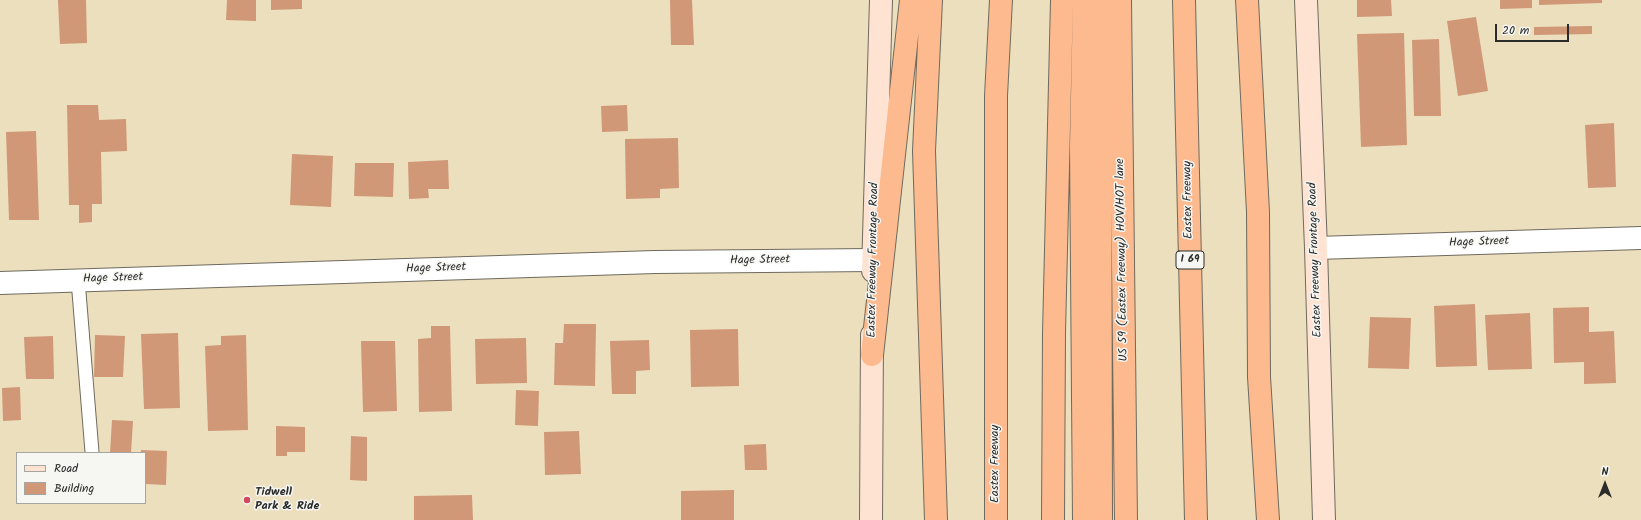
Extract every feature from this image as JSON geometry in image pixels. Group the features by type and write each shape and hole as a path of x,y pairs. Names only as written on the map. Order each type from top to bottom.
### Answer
{"highway":[{"path":"872,354 911,0"},
{"path":"931,0 924,151 936,520"},
{"name":"Eastex Freeway","path":"996,520 996,96 1001,0"},
{"path":"1053,520 1054,332 1062,0"},
{"path":"1084,0 1081,147 1092,431 1101,520"},
{"path":"1084,520 1092,431 1100,0"},
{"name":"US 59 (Eastex Freeway) HOV/HOT lane","path":"1120,0 1126,520"},
{"name":"Eastex Freeway","path":"1184,0 1196,520"},
{"path":"1247,0 1258,212 1259,377 1268,520"}],"main road":[{"name":"Eastex Freeway Frontage Road","path":"871,520 873,260 881,0"},
{"name":"Eastex Freeway Frontage Road","path":"1306,0 1316,248 1324,520"}],"street":[{"name":"Hage Street","path":"1316,248 1641,238"},
{"name":"Hage Street","path":"0,283 647,262 873,260"}],"lane":[{"path":"78,280 92,452"}],"building":[{"path":"58,0 86,0 87,43 60,44"},
{"path":"227,0 256,0 256,21 226,20"},
{"path":"271,0 302,0 302,9 271,10"},
{"path":"670,0 692,0 694,45 671,45"},
{"path":"1357,0 1391,0 1392,16 1357,17"},
{"path":"1500,0 1532,0 1532,8 1500,9"},
{"path":"1539,0 1602,0 1602,3 1539,5"},
{"path":"1476,17 1488,91 1458,96 1447,21"},
{"path":"1592,26 1592,34 1534,35 1534,27"},
{"path":"1404,33 1407,145 1361,147 1357,34"},
{"path":"1439,39 1441,116 1414,116 1412,40"},
{"path":"67,105 98,105 99,120 126,119 127,151 101,152 102,204 92,204 92,222 79,223 79,205 69,205"},
{"path":"627,105 628,131 602,132 601,106"},
{"path":"1614,123 1616,187 1588,188 1585,125"},
{"path":"36,131 39,220 9,220 6,132"},
{"path":"678,138 679,188 660,189 660,198 626,199 625,139"},
{"path":"292,154 333,156 331,207 290,205"},
{"path":"448,160 449,189 428,189 429,198 409,199 408,162"},
{"path":"355,163 394,163 393,197 354,196"},
{"path":"1475,304 1477,366 1436,367 1434,306"},
{"path":"1589,307 1589,332 1614,331 1616,383 1584,384 1584,362 1554,363 1553,308"},
{"path":"1530,313 1532,369 1488,370 1485,315"},
{"path":"1370,317 1411,318 1409,369 1368,368"},
{"path":"564,324 596,324 595,386 554,385 555,343 563,343"},
{"path":"431,326 450,326 452,411 419,412 418,339 431,338"},
{"path":"738,329 739,386 691,387 690,330"},
{"path":"178,333 180,408 144,409 141,334"},
{"path":"95,335 125,336 123,377 94,377"},
{"path":"246,335 248,430 208,431 205,346 221,345 221,336"},
{"path":"53,336 54,379 26,379 24,337"},
{"path":"526,338 527,383 476,384 475,339"},
{"path":"649,340 650,370 636,371 636,394 612,394 610,341"},
{"path":"361,341 395,341 397,411 363,412"},
{"path":"20,387 21,420 3,421 2,388"},
{"path":"516,390 539,391 538,426 515,425"},
{"path":"112,420 133,421 131,452 110,452"},
{"path":"276,426 305,427 305,452 287,452 287,456 276,456"},
{"path":"579,431 581,474 545,475 544,432"},
{"path":"351,436 367,437 367,481 350,480"},
{"path":"766,444 767,470 745,470 744,445"},
{"path":"141,450 167,451 166,485 146,484 146,452 141,452"},
{"path":"734,490 734,520 681,520 681,491"},
{"path":"472,495 473,520 414,520 414,496"}],"place":[{"name":"Tidwell Park & Ride","path":"247,500"}]}
